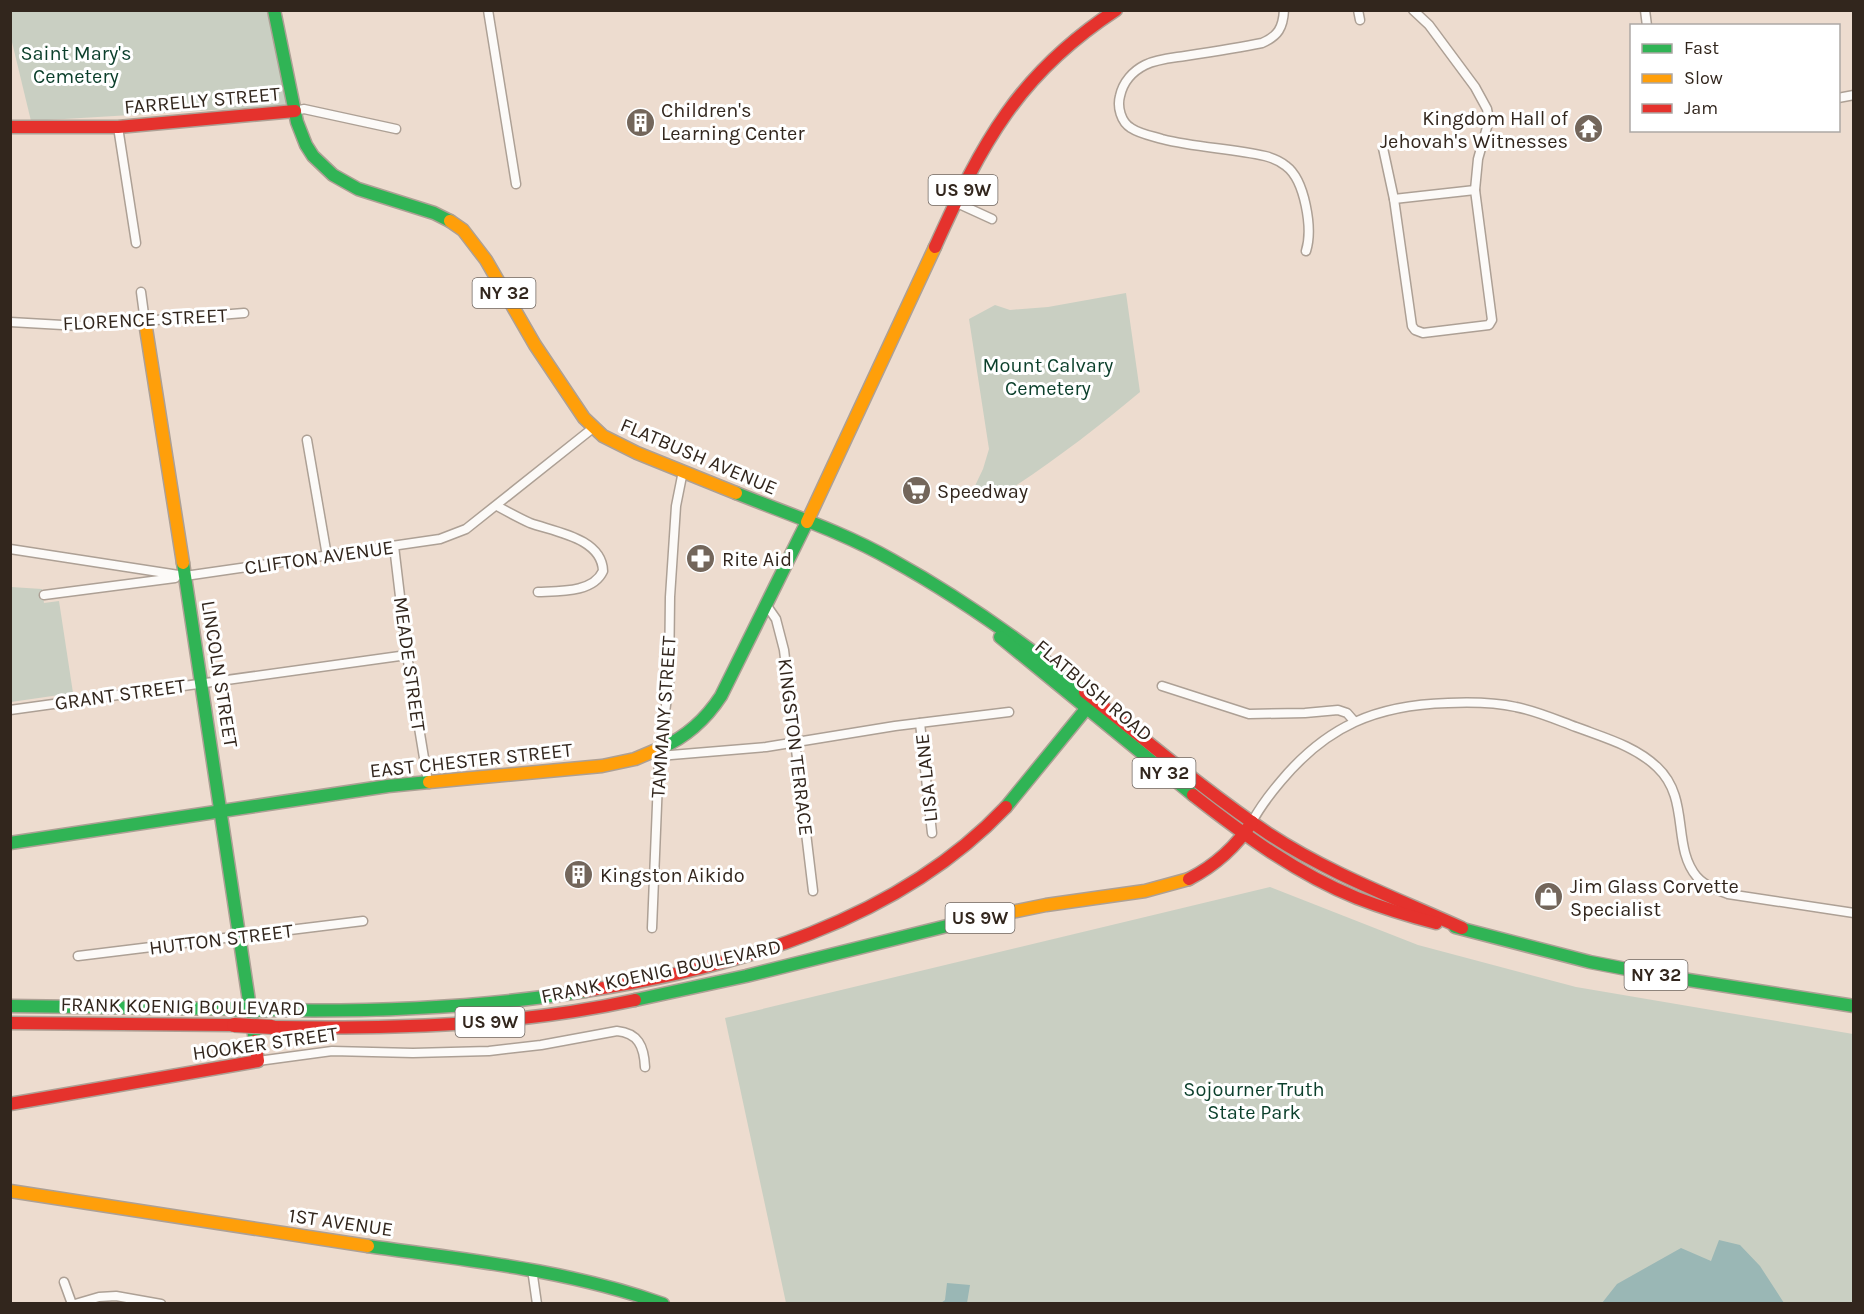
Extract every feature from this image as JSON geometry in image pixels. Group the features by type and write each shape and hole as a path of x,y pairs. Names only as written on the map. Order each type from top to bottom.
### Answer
{"main road":[{"name":"FLATBUSH AVENUE","path":"274,10 295,111 306,145 317,161 333,174 364,191 445,217 471,238 553,374 593,428 625,448 876,551"},
{"name":"US 9W","path":"807,522 957,203 995,129 1016,98 1054,56 1084,31 1116,10"},
{"name":"FARRELLY STREET","path":"10,127 118,127 295,111"},
{"name":"LINCOLN STREET","path":"145,322 258,1061"},
{"name":"EAST CHESTER STREET","path":"10,843 326,795 428,782 602,766 660,753 691,730 716,704 807,522"},
{"name":"FLATBUSH ROAD","path":"876,551 908,568 1020,641 1252,822 1324,866 1462,928"},
{"name":"FLATBUSH ROAD","path":"960,603 1086,709 1245,835 1281,859 1336,888 1413,918 1462,928 1548,952 1629,970 1854,1006"},
{"path":"1086,709 1091,705 1103,705"},
{"name":"FRANK KOENIG BOULEVARD","path":"10,1006 268,1010 410,1009 536,999 591,991 700,968 790,941 830,925 926,875 961,850 1008,805 1086,709"},
{"name":"FRANK KOENIG BOULEVARD","path":"10,1023 372,1028 479,1023 538,1017 624,1003 696,987 985,917 1167,886 1190,878 1230,851 1245,835 1252,822"},
{"name":"HOOKER STREET","path":"10,1104 258,1061"},
{"name":"1ST AVENUE","path":"10,1191 345,1243 532,1269 616,1288 663,1304"}],"street":[{"path":"488,10 516,184"},
{"path":"1284,10 1283,20 1277,34 1262,43 1157,61 1135,71 1119,96 1119,107 1122,118 1128,125 1149,136 1204,148 1265,156 1289,168 1297,178 1307,214 1309,242 1305,251"},
{"path":"1383,148 1394,199 1414,330 1423,333 1489,325 1492,320 1475,190 1478,159 1489,120 1487,109 1475,87 1430,25 1413,10"},
{"name":"FARRELLY STREET","path":"295,111 304,109 396,129"},
{"path":"118,127 136,243"},
{"path":"1394,199 1475,190"},
{"path":"957,203 992,219"},
{"name":"LINCOLN STREET","path":"141,292 145,322"},
{"name":"FLORENCE STREET","path":"10,322 80,326 244,313"},
{"name":"CLIFTON AVENUE","path":"10,549 184,576 451,536 466,529 497,506 593,428"},
{"path":"308,440 327,556"},
{"name":"TAMMANY STREET","path":"652,928 660,753 669,683 669,597 676,506 683,471"},
{"path":"497,506 528,522 574,538 590,547 601,558 603,571 601,576 588,586 538,592"},
{"name":"MEADE STREET","path":"394,546 407,655 428,782"},
{"path":"44,595 184,576"},
{"name":"KINGSTON TERRACE","path":"767,606 776,619 781,635 813,891"},
{"name":"GRANT STREET","path":"10,710 407,655"},
{"path":"1162,686 1249,714 1338,710 1347,713 1354,721"},
{"path":"1252,822 1275,788 1306,753 1331,734 1354,721 1391,708 1421,704 1483,702 1517,707 1542,714 1628,747 1641,754 1665,776 1677,801 1684,851 1690,867 1698,878 1710,887 1728,894 1854,913"},
{"name":"EAST CHESTER STREET","path":"660,753 746,749 1009,712"},
{"name":"LISA LANE","path":"920,723 932,833"},
{"name":"HUTTON STREET","path":"78,956 363,921"},
{"name":"HOOKER STREET","path":"258,1061 332,1051 413,1053 489,1051 541,1045 617,1031 635,1036 641,1044 645,1067"},
{"path":"532,1269 537,1304"},
{"path":"63,1281 74,1304 99,1297 116,1296 161,1304"}],"green space":[{"name":"Saint Mary's Cemetery","path":"10,11 267,11 287,103 282,106 31,121 11,38"},
{"name":"Mount Calvary Cemetery","path":"1126,293 1140,392 1070,447 997,498 973,490 989,449 969,319 995,305 1010,310 1048,307"},
{"path":"11,587 42,589 44,603 59,601 73,693 11,702"},
{"name":"Sojourner Truth State Park","path":"1270,887 1418,945 1576,987 1853,1034 1853,1303 786,1303 725,1018"}],"water":[{"path":"1719,1240 1740,1245 1760,1266 1784,1303 1602,1303 1617,1284 1681,1248 1711,1261"},
{"path":"947,1283 970,1285 967,1303 941,1303 945,1300"}],"traffic: fast":[{"path":"274,10 297,122 313,156 333,175 358,189 434,213 450,221"},
{"path":"736,493 854,541 918,575 991,622 1085,692"},
{"path":"661,748 695,726 721,696 807,522"},
{"path":"183,563 255,1041"},
{"path":"1000,637 1193,795"},
{"path":"1006,807 1086,709 1092,705"},
{"path":"10,843 388,786 429,782"},
{"path":"635,1000 746,976 967,921"},
{"path":"1455,927 1590,962 1663,976 1854,1006"},
{"path":"268,1010 427,1008 585,991"},
{"path":"10,1006 231,1009"},
{"path":"231,1009 268,1010"},
{"path":"368,1246 554,1274 627,1292 663,1304"}],"traffic: slow":[{"path":"450,221 463,230 486,260 535,345 584,418 603,436 637,453 736,493"},
{"path":"807,522 935,247"},
{"path":"145,322 183,563"},
{"path":"429,782 602,766 635,759 661,748"},
{"path":"967,921 1046,905 1145,891 1189,879"},
{"path":"10,1191 368,1246"}],"traffic: jam":[{"path":"935,247 969,175 1006,113 1053,59 1082,34 1116,10"},
{"path":"10,127 118,127 295,111"},
{"path":"1085,692 1199,783 1269,834 1339,873 1462,928"},
{"path":"1193,795 1251,838 1313,877 1367,902 1436,923"},
{"path":"585,991 699,969 756,953 811,933 865,909 916,881 963,847 1006,807"},
{"path":"1189,879 1225,855 1252,822"},
{"path":"272,1027 454,1024 545,1015 635,1000"},
{"path":"10,1023 234,1025"},
{"path":"234,1025 272,1027"},
{"path":"10,1104 258,1061 255,1041"}],"place":[{"name":"Children's Learning Center","path":"640,122"},
{"name":"Kingdom Hall of Jehovah's Witnesses","path":"1589,129"},
{"name":"Speedway","path":"916,491"},
{"name":"Rite Aid","path":"701,559"},
{"name":"Kingston Aikido","path":"579,875"},
{"name":"Jim Glass Corvette Specialist","path":"1549,897"}]}
